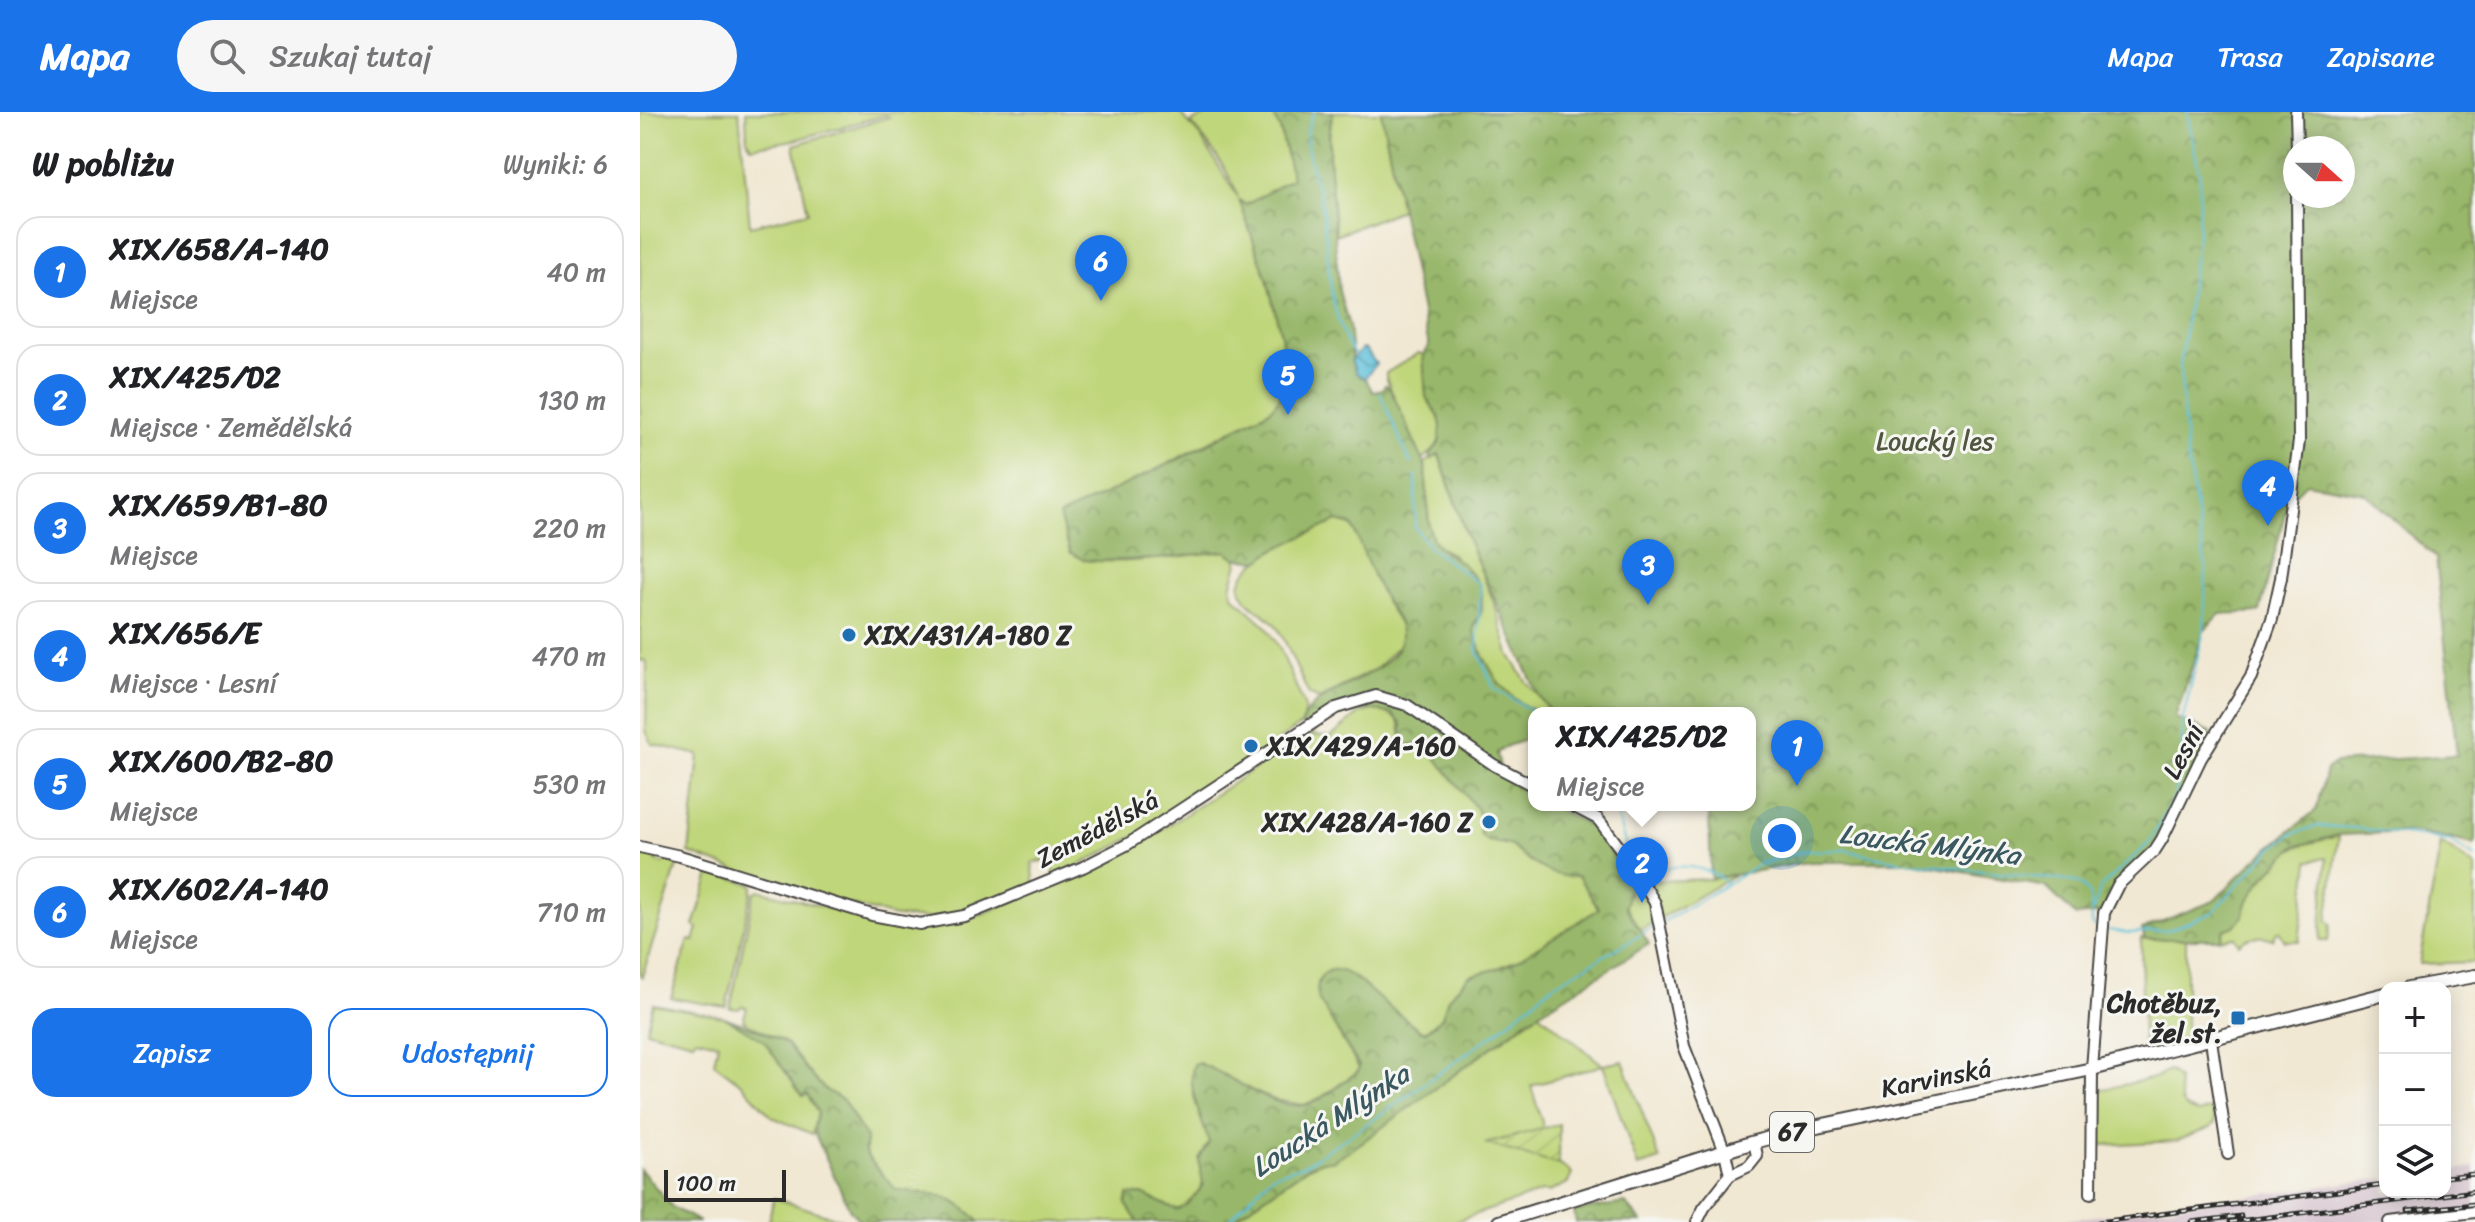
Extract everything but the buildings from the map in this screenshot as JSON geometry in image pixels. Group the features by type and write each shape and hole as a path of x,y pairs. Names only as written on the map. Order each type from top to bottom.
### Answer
{"main road":[{"path":"2442,982 2475,976"},
{"name":"Karvinská","path":"1499,1222 1754,1142 1874,1113 2092,1069 2379,996"}],"street":[{"path":"2296,112 2297,136"},
{"name":"Lesní","path":"2091,1193 2092,1069 2104,913 2118,885 2155,850 2162,839 2201,758 2251,677 2272,619 2281,578 2299,441 2297,208"},
{"name":"Zemědělská","path":"640,847 680,856 872,915 920,924 964,916 1083,867 1128,844 1336,708 1376,696 1407,705 1494,765 1528,783"},
{"path":"1583,811 1598,819 1631,863 1655,903 1684,1046 1725,1152 1730,1175"},
{"path":"2211,1040 2228,1154"},
{"path":"1697,1222 1730,1175 1749,1166 1757,1156 1754,1142"},
{"path":"2390,1222 2475,1212"}],"shaded area":[{"path":"2475,1167 2475,1211 2380,1222 2051,1222 2379,1179 2379,1198 2451,1198 2451,1170"}],"green space":[{"path":"640,112 739,112 750,226 808,212 794,145 889,117 885,115 794,140 751,147 747,139 746,112 1179,112 1200,136 1238,197 1218,158 1191,123 1212,112 1272,112 1280,129 1293,179 1246,205 1240,202 1267,279 1281,335 1286,370 1281,397 1270,410 1146,475 1084,560 1137,561 1225,551 1236,558 1238,563 1231,587 1234,597 1265,625 1279,647 1305,707 1302,724 1149,829 1055,878 1052,859 1032,863 1035,886 996,903 934,919 896,917 781,887 689,853 699,755 652,744 646,731 647,664 646,660 640,661"},
{"path":"1272,112 1333,112 1329,128 1329,155 1339,291 1349,326 1353,367 1365,378 1373,392 1383,389 1385,385 1390,388 1425,465 1429,527 1433,540 1464,565 1481,586 1481,612 1474,625 1474,633 1483,656 1498,682 1528,708 1528,739 1497,753 1502,776 1528,793 1528,811 1562,811 1591,826 1632,882 1625,906 1649,944 1531,1018 1358,1145 1332,1161 1322,1161 1308,1167 1240,1214 1234,1222 1138,1222 1126,1204 1128,1195 1142,1194 1177,1210 1186,1205 1203,1184 1199,1159 1209,1143 1193,1091 1192,1071 1195,1063 1267,1098 1298,1106 1318,1100 1358,1072 1359,1066 1318,999 1318,983 1323,975 1337,970 1345,973 1421,1031 1426,1031 1442,1018 1448,998 1469,976 1515,961 1599,909 1578,876 1548,872 1509,845 1483,838 1476,808 1432,753 1413,745 1402,745 1402,724 1397,718 1380,711 1351,710 1332,717 1310,735 1302,724 1308,711 1320,700 1373,671 1388,660 1398,647 1399,623 1384,599 1352,525 1337,521 1273,550 1259,561 1236,558 1225,551 1157,559 1096,561 1084,560 1070,552 1059,516 1181,458 1270,410 1280,397 1286,370 1281,335 1267,279 1239,200 1246,205 1292,178 1280,129"},
{"path":"1333,112 1381,112 1401,210 1336,235 1329,158"},
{"name":"Loucký les","path":"1381,112 2475,112 2475,844 2412,832 2339,835 2294,847 2261,881 2248,900 2243,916 2235,926 2224,930 2220,939 2145,939 2142,929 2214,901 2255,860 2316,810 2326,770 2336,763 2457,755 2436,558 2365,493 2306,483 2288,501 2260,612 2220,614 2204,631 2175,718 2211,732 2162,839 2118,885 2104,913 2076,916 2046,887 1910,862 1808,862 1711,879 1709,813 1706,811 1756,811 1756,707 1547,707 1539,697 1469,542 1439,454 1432,459 1430,455 1439,443 1441,426 1426,397 1423,355 1429,346"},
{"path":"1419,353 1423,355 1427,397 1438,416 1441,429 1436,446 1422,459 1386,377 1386,373"},
{"path":"1438,453 1465,532 1495,605 1509,654 1546,707 1528,708 1510,695 1481,656 1474,630 1481,613 1482,594 1452,554 1433,540 1429,527 1425,463"},
{"path":"1337,521 1352,525 1384,599 1401,628 1401,639 1377,668 1319,699 1309,694 1277,627 1245,598 1241,582 1260,559"},
{"path":"1377,709 1399,721 1402,745 1413,745 1432,753 1476,808 1481,819 1480,833 1487,841 1510,845 1518,852 1578,876 1599,909 1515,961 1469,976 1448,998 1442,1017 1426,1031 1376,997 1356,978 1318,998 1360,1070 1322,1097 1304,1105 1275,1100 1250,1090 1199,1063 1203,1119 1209,1143 1199,1159 1203,1184 1182,1209 1173,1209 1142,1194 1138,1222 980,1222 951,1200 932,1194 896,1190 869,1159 865,1152 866,1138 843,1100 813,1078 786,1043 743,1021 747,1008 730,1008 754,893 759,890 881,922 925,927 961,923 1086,870 1151,837 1295,742 1310,735 1331,737 1360,713"},
{"path":"2339,835 2327,921 2331,924 2328,941 2320,941 2327,858 2309,861 2299,941 2285,941 2279,931 2273,939 2251,937 2239,944 2235,937 2220,939 2224,930 2239,920 2250,897 2285,855 2300,846"},
{"path":"2441,843 2475,867 2475,962 2419,964"},
{"path":"640,849 658,854 656,861 664,864 667,855 677,866 642,977 640,975"},
{"path":"711,871 753,885 726,1007 671,998 689,940 694,941 698,928 694,926"},
{"path":"1737,874 1640,930 1625,906 1632,882 1711,879"},
{"path":"2141,938 2186,939 2186,1039 2143,1047"},
{"path":"653,1004 724,1017 764,1041 798,1090 803,1096 807,1093 818,1113 812,1134 772,1117 743,1085 714,1063 718,1043 696,1038 693,1042 646,1030"},
{"path":"1539,1013 1603,1065 1531,1086 1544,1129 1488,1143 1556,1163 1572,1174 1568,1183 1549,1192 1453,1222 1234,1222 1240,1214 1308,1167 1322,1161 1332,1161 1358,1145"},
{"path":"724,1017 786,1043 813,1078 843,1100 866,1138 865,1152 869,1159 896,1190 951,1200 980,1222 861,1222 850,1210 813,1130 818,1113 807,1094 803,1096 798,1090 764,1041"},
{"path":"1623,1061 1660,1160 1638,1167 1603,1065"},
{"path":"2169,1071 2178,1079 2183,1105 2198,1113 2212,1108 2215,1123 2177,1141 2102,1145 2097,1118 2100,1090 2154,1078"},
{"path":"1559,1124 1559,1165 1487,1144"},
{"path":"640,1169 673,1208 700,1222 640,1222"},
{"path":"774,1198 843,1220 843,1222 768,1222"},
{"path":"1625,1203 1642,1222 1576,1222 1574,1211"}],"water":[{"path":"1362,349 1376,364 1365,378 1356,373 1351,360"}],"waterway":[{"path":"1314,112 1309,123 1307,146 1321,203 1333,300 1344,337 1354,354"},
{"path":"2093,910 2101,887 2149,843 2174,798 2181,773 2183,718 2204,630 2206,570 2186,448 2180,366 2198,233 2200,177 2187,112"},
{"path":"1380,393 1411,464"},
{"path":"1416,475 1415,527 1430,548 1481,585 1477,649 1494,688 1528,709"},
{"path":"1616,811 1627,850"},
{"name":"Loucká Mlýnka","path":"2108,930 2128,933 2168,930 2212,913 2270,850 2292,834 2317,826 2356,828 2449,841 2475,857"},
{"name":"Loucká Mlýnka","path":"1663,922 1762,863 1804,851 1846,850 1898,861 2076,882 2089,894 2092,923 2098,928"},
{"path":"1640,868 1646,877 1672,867 1697,868 1726,883"},
{"name":"Loucká Mlýnka","path":"1227,1222 1271,1176 1306,1164 1498,1031 1553,985 1654,927"}],"railway":[{"path":"2451,1176 2475,1174"},
{"path":"2099,1222 2379,1186"},
{"path":"2230,1222 2475,1191"},
{"path":"2408,1211 2475,1204"},
{"path":"2192,1222 2241,1216"}],"place":[{"name":"XIX/602/A-140","path":"1101,301"},
{"name":"XIX/600/B2-80","path":"1288,415"},
{"name":"XIX/656/E","path":"2268,526"},
{"name":"XIX/659/B1-80","path":"1648,605"},
{"name":"XIX/431/A-180 Z","path":"849,635"},
{"name":"XIX/429/A-160","path":"1251,746"},
{"name":"XIX/658/A-140","path":"1797,786"},
{"name":"XIX/428/A-160 Z","path":"1489,822"},
{"name":"XIX/425/D2","path":"1642,903"},
{"name":"Chotěbuz, žel.st.","path":"2238,1018"}]}
